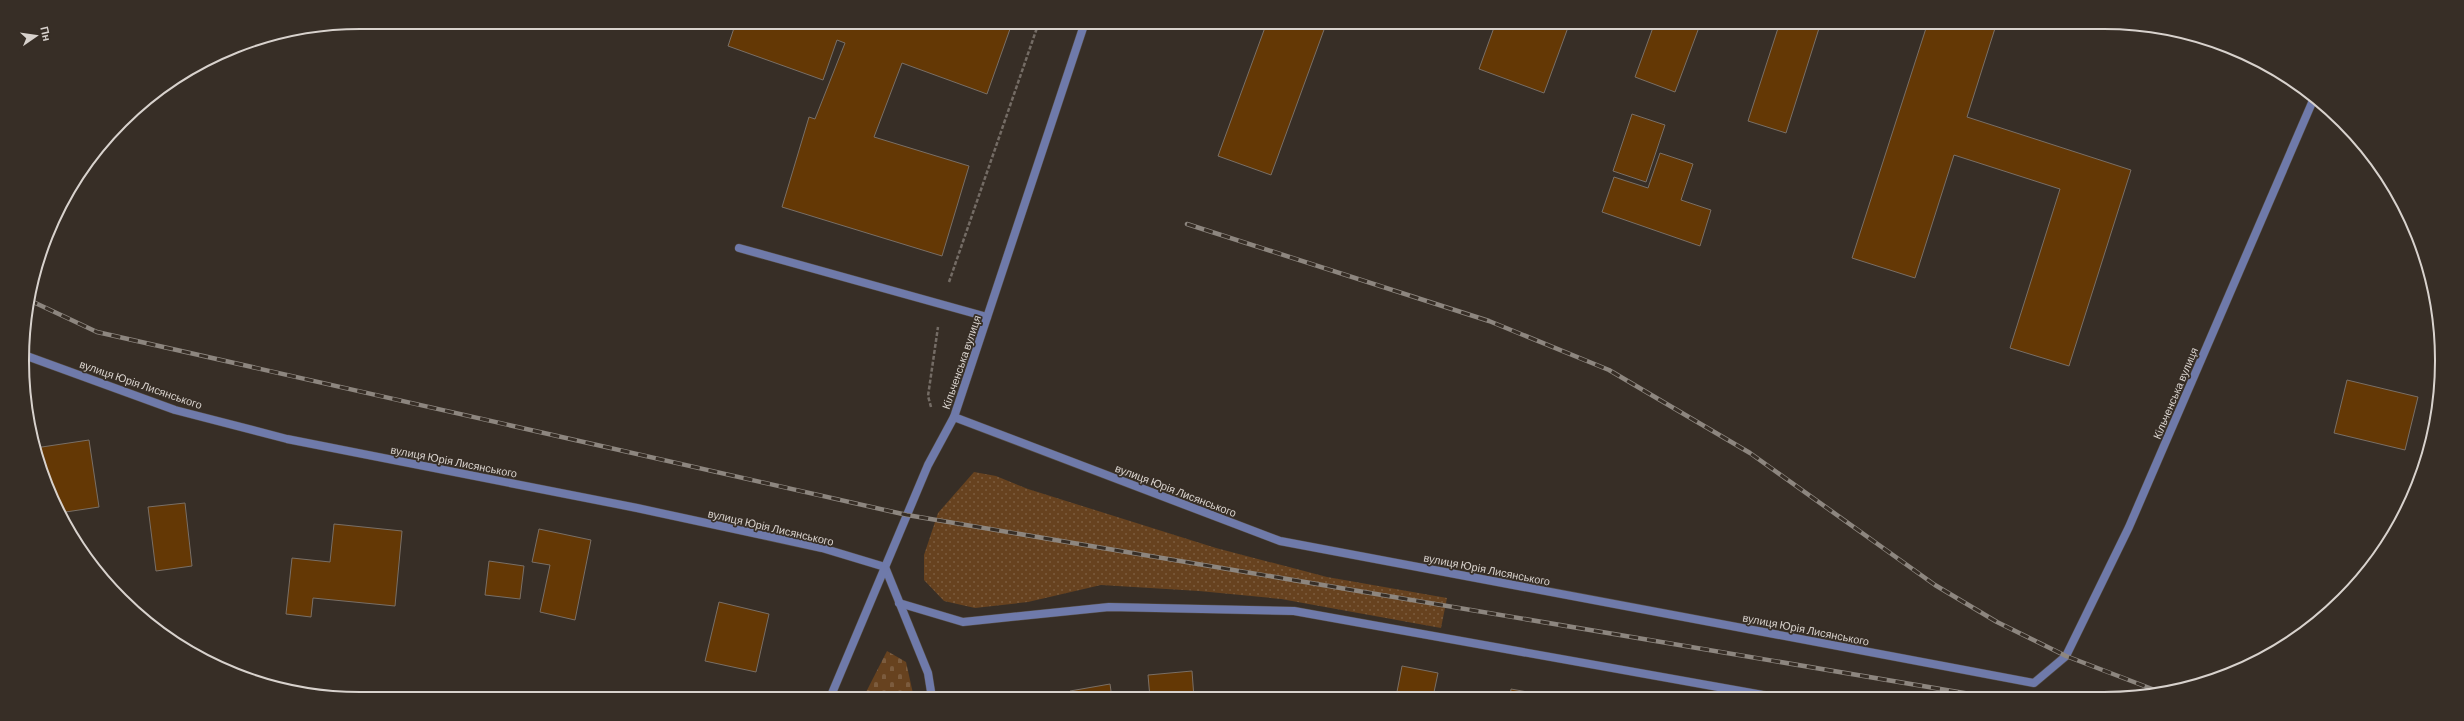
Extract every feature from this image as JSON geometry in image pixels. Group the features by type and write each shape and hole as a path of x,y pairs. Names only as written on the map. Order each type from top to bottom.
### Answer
{"street":[{"name":"Кільченська вулиця","path":"833,692 928,465 954,417 1084,29"},
{"name":"Кільченська вулиця","path":"2034,683 2066,656 2130,527 2312,103"},
{"path":"739,248 987,317"},
{"name":"вулиця Юрія Лисянського","path":"29,357 175,410 287,439 637,508 822,548 885,567"},
{"name":"вулиця Юрія Лисянського","path":"954,417 1280,541 2034,683"},
{"path":"885,567 928,673 931,692"},
{"path":"900,603 963,622 1109,607 1294,611 1746,692"}],"path":[{"path":"940,443 928,396 942,305 1037,29"}],"green space":[{"path":"974,472 996,476 1028,489 1216,548 1327,577 1447,598 1441,628 1281,599 1199,591 1101,585 1028,602 975,608 944,601 924,580 924,555 938,513"},
{"path":"887,651 906,662 913,692 866,692"}],"building":[{"path":"734,29 1010,29 987,94 902,63 874,137 969,166 942,256 782,207 809,117 815,119 845,43 837,40 823,80 728,46"},
{"path":"1264,29 1324,29 1271,175 1218,156"},
{"path":"1493,29 1567,29 1544,93 1479,69"},
{"path":"1652,29 1698,29 1675,92 1635,77"},
{"path":"1778,29 1819,29 1786,133 1748,121"},
{"path":"1926,29 1995,29 1967,117 2131,170 2069,366 2010,348 2060,189 1954,155 1915,278 1852,258"},
{"path":"1632,114 1665,125 1646,182 1613,171"},
{"path":"1660,153 1693,164 1681,200 1711,210 1700,246 1602,212 1614,177 1648,188"},
{"path":"2347,380 2418,397 2405,450 2334,433"},
{"path":"89,440 99,507 66,512 54,487 40,447"},
{"path":"185,503 192,566 156,571 148,507"},
{"path":"334,524 402,531 395,606 313,598 311,617 286,614 292,558 330,562"},
{"path":"539,529 591,540 575,620 540,612 550,565 532,562"},
{"path":"489,561 524,566 520,599 485,595"},
{"path":"719,602 769,614 756,672 705,661"},
{"path":"1402,666 1438,673 1434,692 1397,692"},
{"path":"1192,671 1194,692 1149,692 1148,675"},
{"path":"1110,684 1111,692 1070,692"},
{"path":"1511,689 1528,692 1511,692"}],"railway":[{"path":"1187,224 1489,321 1609,370 1750,453 1935,585 1997,622 2066,656 2151,688"},
{"path":"34,302 97,332 907,515 1958,692"}]}
